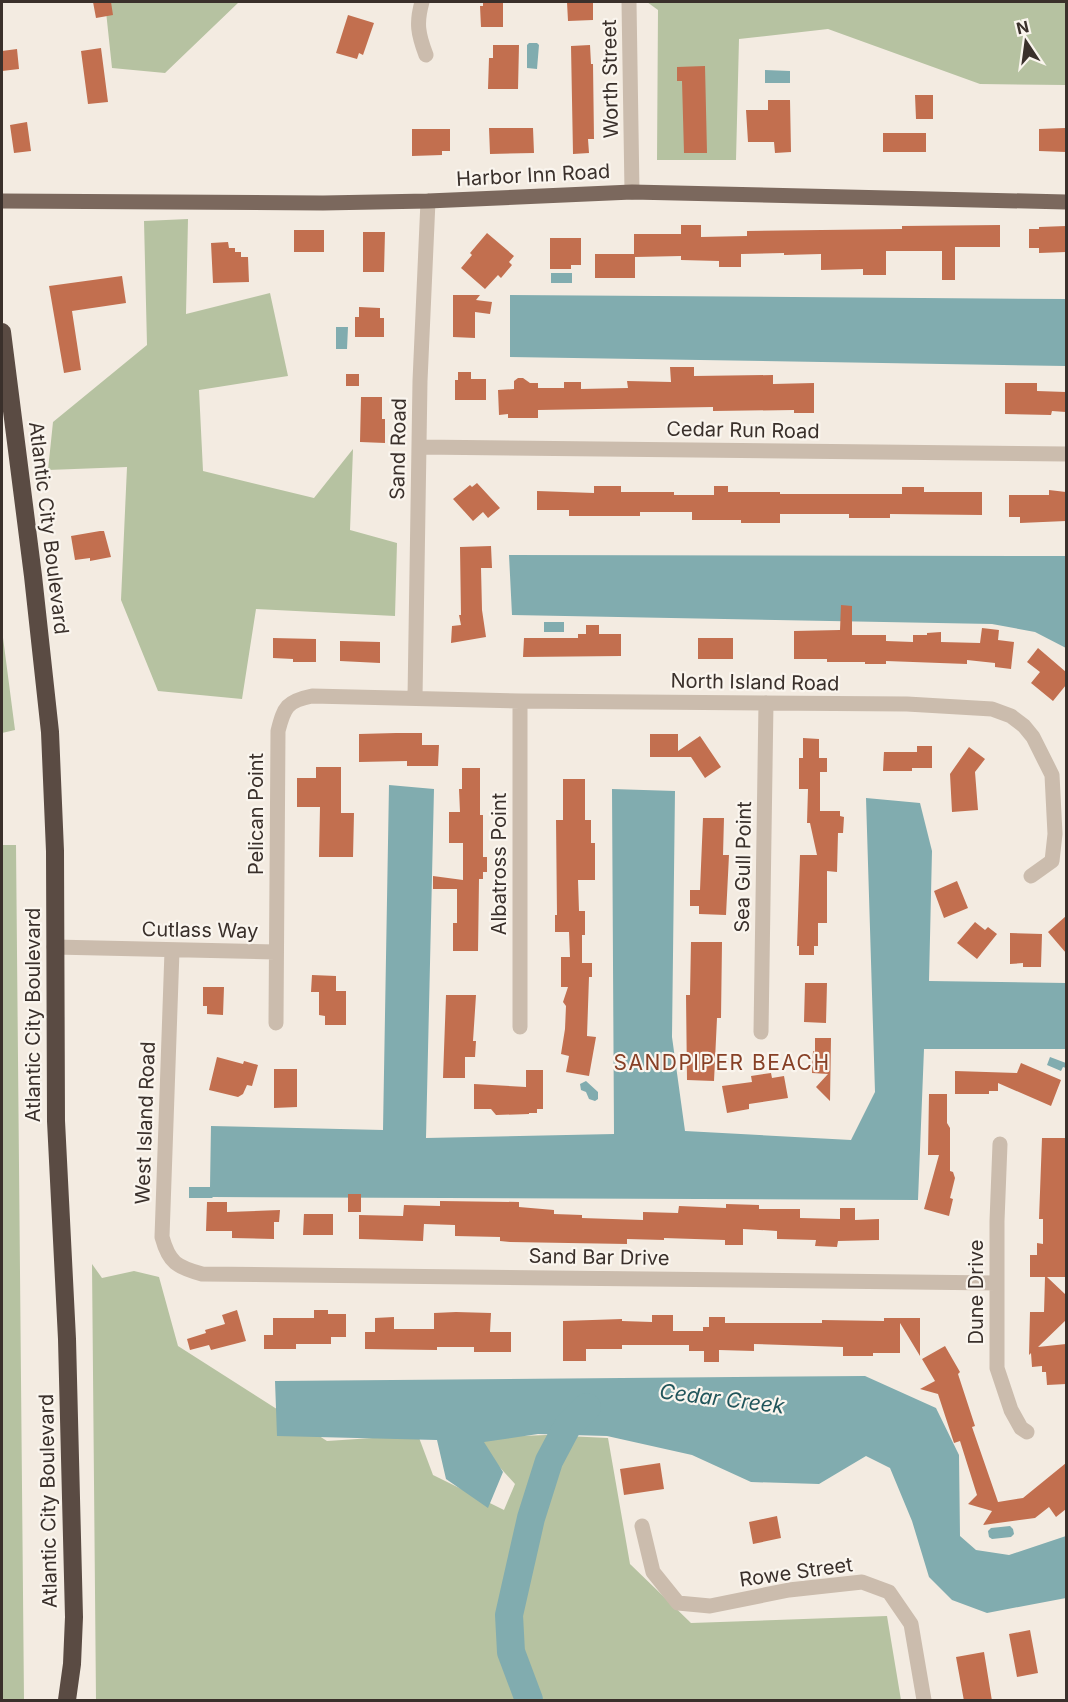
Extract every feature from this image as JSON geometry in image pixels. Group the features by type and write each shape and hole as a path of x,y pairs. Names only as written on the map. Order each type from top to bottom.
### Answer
{"highway":[{"name":"Atlantic City Boulevard","path":"2,332 35,588 50,732 55,851 56,1121 67,1339 74,1617 72,1664 67,1701"}],"main road":[{"name":"Harbor Inn Road","path":"2,201 323,203 632,192 1066,202"}],"street":[{"path":"422,2 418,16 419,36 426,55"},
{"name":"Worth Street","path":"629,2 632,192"},
{"name":"Sand Road","path":"415,698 420,381 428,201"},
{"name":"Cedar Run Road","path":"419,447 1066,454"},
{"name":"North Island Road","path":"312,696 520,701 906,704 992,709 1011,716 1033,736 1052,775 1055,834 1052,861 1031,876"},
{"name":"Pelican Point","path":"275,952 278,731 283,710 296,699 312,696"},
{"name":"Albatross Point","path":"520,701 520,1027"},
{"name":"Sea Gull Point","path":"761,1032 766,703"},
{"name":"Cutlass Way","path":"54,947 275,952 276,1023"},
{"name":"West Island Road","path":"172,951 162,1237 167,1253 173,1262 185,1269 202,1274"},
{"name":"Dune Drive","path":"1000,1144 996,1283 997,1368 1011,1410 1021,1428 1027,1432"},
{"name":"Sand Bar Drive","path":"202,1274 996,1283"},
{"name":"Rowe Street","path":"642,1526 653,1572 678,1603 710,1606 789,1590 862,1582 890,1592 911,1624 924,1701"}],"green space":[{"path":"105,2 239,2 165,73 112,68"},
{"path":"647,2 1066,2 1066,85 980,84 828,29 739,39 736,160 657,160 658,10"},
{"path":"188,219 186,314 270,293 288,376 199,390 203,471 314,498 353,449 350,530 397,543 395,616 256,609 242,699 158,691 121,600 127,467 48,470 53,422 147,345 144,221"},
{"path":"2,630 15,730 2,733"},
{"path":"2,845 16,845 24,1700 2,1700"},
{"path":"92,1264 102,1278 134,1271 159,1277 178,1346 327,1441 418,1435 433,1475 504,1510 515,1484 473,1438 546,1435 608,1438 630,1564 691,1623 887,1616 901,1700 96,1700"}],"water":[{"path":"529,43 539,45 537,69 527,68 527,45"},
{"path":"765,70 790,71 790,83 765,83"},
{"path":"551,273 572,273 572,283 551,283"},
{"path":"510,295 1066,299 1066,366 510,357"},
{"path":"336,327 348,327 347,349 336,349"},
{"path":"509,555 1066,556 1066,648 1035,632 992,624 512,615"},
{"path":"544,622 564,622 564,632 544,632"},
{"path":"389,785 434,789 426,1138 614,1134 612,789 675,791 672,1037 685,1131 851,1140 875,1092 866,798 920,803 932,851 929,981 1066,983 1066,1049 924,1049 918,1200 189,1198 189,1187 210,1187 211,1126 383,1130"},
{"path":"1050,1057 1066,1063 1066,1068 1063,1067 1061,1071 1047,1065"},
{"path":"586,1081 598,1092 598,1099 595,1101 589,1099 586,1092 581,1090 580,1084"},
{"path":"865,1376 936,1408 959,1455 960,1536 976,1550 1009,1555 1066,1536 1066,1598 987,1613 952,1600 929,1577 912,1521 890,1468 866,1456 819,1484 751,1482 692,1455 607,1436 538,1434 484,1442 503,1472 488,1508 446,1479 437,1440 277,1436 275,1381"},
{"path":"1010,1526 1014,1534 1011,1537 992,1539 989,1537 988,1531 991,1528"}],"building":[{"path":"93,2 111,2 113,15 96,18"},
{"path":"483,2 503,2 503,27 481,27 480,6 483,6"},
{"path":"567,2 593,2 593,20 568,21"},
{"path":"348,15 374,23 363,55 359,53 357,59 336,53"},
{"path":"493,45 519,45 518,89 488,89 489,58 493,58"},
{"path":"590,45 591,64 593,64 594,139 588,139 589,153 573,154 571,46"},
{"path":"101,48 108,102 88,104 81,51"},
{"path":"17,49 19,69 2,71 2,51"},
{"path":"705,66 707,153 684,153 682,81 677,81 677,67"},
{"path":"915,95 933,95 933,119 916,119"},
{"path":"768,100 790,100 791,152 775,153 774,142 748,142 746,110 768,110"},
{"path":"27,122 31,151 14,153 10,125"},
{"path":"489,128 533,128 534,153 490,154"},
{"path":"1065,128 1066,152 1039,151 1039,129"},
{"path":"412,129 450,129 450,151 442,151 442,155 412,156"},
{"path":"883,133 926,133 926,152 883,152"},
{"path":"681,225 701,225 701,237 747,236 747,231 1000,225 1000,247 955,247 955,280 942,280 942,251 886,251 886,275 863,275 863,269 821,270 821,254 784,255 784,253 741,254 741,267 719,267 719,261 681,260 681,256 635,257 635,278 595,278 595,254 634,254 634,234 681,234"},
{"path":"1066,226 1066,252 1039,253 1039,248 1029,248 1029,229"},
{"path":"294,230 324,230 324,252 294,252"},
{"path":"363,232 385,232 384,272 363,272"},
{"path":"487,233 514,256 509,262 512,265 501,278 498,275 485,289 461,268"},
{"path":"550,238 581,238 581,265 571,265 571,269 550,269"},
{"path":"228,242 229,248 235,248 235,252 241,252 241,257 248,257 249,282 213,283 211,243"},
{"path":"122,276 126,303 72,311 81,370 64,373 49,286"},
{"path":"453,295 480,295 476,300 492,302 490,314 475,312 475,338 453,337"},
{"path":"359,307 380,308 380,318 384,318 384,337 355,337 355,317 359,317"},
{"path":"670,367 694,367 694,376 773,375 773,384 814,383 814,413 794,413 794,410 713,411 713,407 538,410 538,418 508,418 508,414 499,415 498,390 514,389 514,381 518,378 523,378 530,383 538,383 538,388 564,388 564,382 581,382 581,389 628,388 627,381 671,382"},
{"path":"458,372 471,372 471,379 486,379 486,400 455,400 455,380 458,380"},
{"path":"346,374 359,374 359,386 346,386"},
{"path":"1005,383 1037,383 1037,391 1066,392 1066,412 1052,411 1051,415 1005,414"},
{"path":"361,397 382,397 385,443 360,442"},
{"path":"477,483 500,508 488,518 483,512 473,521 453,499 470,485 472,487"},
{"path":"594,486 621,486 621,492 674,492 674,495 714,495 714,486 728,486 728,492 780,492 780,494 902,494 902,487 924,487 924,492 982,492 982,515 890,514 890,518 849,518 849,514 780,514 780,523 741,523 741,520 692,520 692,512 640,512 640,516 569,516 569,510 537,510 537,491 594,493"},
{"path":"1049,490 1066,492 1066,521 1020,523 1020,517 1009,517 1009,495 1049,495"},
{"path":"104,531 111,557 90,561 90,558 75,560 71,536"},
{"path":"491,546 492,568 481,568 482,610 486,637 451,643 452,626 461,625 459,615 461,615 460,547"},
{"path":"841,605 852,606 852,635 886,635 886,641 913,642 913,635 941,632 941,642 980,643 982,628 999,630 998,640 1014,642 1011,669 995,667 995,663 967,660 967,664 886,661 886,664 865,664 865,662 827,662 827,659 794,659 794,631 840,630"},
{"path":"586,625 599,625 599,634 621,634 621,656 523,657 524,638 578,638 578,634 586,634"},
{"path":"273,638 316,639 316,662 293,662 293,659 273,658"},
{"path":"698,638 733,638 733,659 698,659"},
{"path":"340,641 380,642 380,663 340,661"},
{"path":"1038,648 1066,672 1066,685 1053,701 1031,683 1040,672 1027,662"},
{"path":"422,733 422,745 439,745 438,766 407,766 407,761 359,762 359,734"},
{"path":"650,734 678,734 678,751 700,736 721,767 705,778 691,757 650,757"},
{"path":"803,738 819,739 819,758 827,758 827,772 820,772 820,811 840,811 840,816 844,817 843,833 838,833 837,872 827,871 827,923 818,923 818,946 814,946 814,955 799,955 799,946 797,946 800,855 817,855 810,823 807,823 808,789 799,789 799,758 803,758"},
{"path":"917,746 932,746 932,768 883,771 884,752 917,752"},
{"path":"969,747 985,759 975,772 978,810 952,812 950,774"},
{"path":"316,767 341,767 341,813 354,813 353,857 319,857 320,807 297,807 297,778 316,778"},
{"path":"462,768 480,768 480,815 483,815 483,857 487,857 487,872 483,872 483,879 479,879 478,951 453,951 453,923 457,923 457,889 433,889 433,876 463,880 463,843 449,843 449,812 460,812 459,789 462,789"},
{"path":"563,779 585,779 585,820 591,820 591,843 595,843 595,880 578,880 579,911 585,911 582,963 592,963 592,977 589,977 587,1036 596,1037 589,1076 566,1072 569,1056 561,1054 566,1006 563,1002 568,987 561,987 561,957 570,957 569,932 555,932 555,915 557,915 556,820 563,820"},
{"path":"703,818 724,818 723,855 729,855 726,915 699,914 699,906 690,906 690,890 700,890"},
{"path":"957,881 968,908 944,918 934,891"},
{"path":"1066,916 1066,953 1048,932"},
{"path":"975,922 985,930 988,927 997,934 977,959 957,943"},
{"path":"1010,933 1042,934 1041,967 1023,967 1023,963 1010,964"},
{"path":"691,942 722,942 721,1018 717,1018 714,1081 687,1080 686,995 690,995"},
{"path":"312,975 336,976 336,991 346,991 346,1025 325,1025 325,1016 319,1015 319,992 311,992"},
{"path":"805,983 827,983 826,1023 804,1022"},
{"path":"203,987 224,987 223,1015 207,1014 207,1006 203,1006"},
{"path":"446,995 476,995 473,1041 476,1041 475,1057 465,1057 465,1078 443,1078"},
{"path":"815,1038 831,1038 830,1101 816,1087 828,1074 812,1073"},
{"path":"217,1057 243,1064 244,1061 258,1065 252,1086 247,1085 243,1094 238,1097 209,1090"},
{"path":"1021,1063 1061,1080 1051,1106 998,1083 998,1091 989,1091 989,1094 955,1094 955,1071 1017,1073"},
{"path":"274,1069 297,1069 297,1107 274,1108"},
{"path":"526,1070 543,1070 543,1109 537,1109 537,1113 496,1115 491,1109 474,1109 474,1084 526,1087"},
{"path":"771,1073 772,1078 784,1076 788,1098 749,1104 749,1109 727,1113 722,1086 752,1082 751,1076"},
{"path":"929,1094 947,1094 950,1171 953,1172 955,1178 950,1198 953,1199 949,1216 924,1209 939,1155 928,1155"},
{"path":"1042,1138 1066,1138 1066,1277 1047,1277 1066,1295 1066,1320 1038,1347 1066,1344 1066,1384 1047,1385 1046,1372 1042,1372 1042,1366 1032,1367 1031,1353 1029,1355 1030,1312 1044,1312 1045,1277 1030,1277 1030,1255 1037,1255 1037,1243 1043,1244 1043,1219 1039,1219"},
{"path":"348,1194 361,1194 361,1212 348,1212"},
{"path":"440,1201 519,1202 519,1207 554,1210 554,1214 582,1215 582,1218 643,1220 643,1212 678,1213 679,1206 726,1208 726,1204 759,1205 759,1209 800,1209 800,1218 840,1219 840,1208 855,1208 855,1220 879,1219 879,1240 838,1241 837,1247 815,1246 816,1240 777,1239 777,1231 743,1229 743,1245 725,1245 725,1240 664,1238 664,1240 627,1239 627,1244 510,1242 500,1241 500,1237 455,1236 455,1225 424,1224 423,1241 359,1239 359,1215 403,1216 404,1205 440,1206"},
{"path":"207,1202 227,1202 227,1212 280,1210 279,1222 274,1222 274,1239 232,1238 232,1231 206,1231"},
{"path":"304,1214 333,1214 333,1235 303,1235"},
{"path":"237,1310 246,1341 211,1350 209,1345 190,1350 187,1339 225,1324 222,1315"},
{"path":"314,1310 328,1310 328,1314 346,1314 346,1337 331,1337 331,1344 296,1344 296,1349 264,1349 264,1335 273,1335 273,1318 314,1318"},
{"path":"434,1313 491,1313 490,1332 511,1332 511,1352 474,1352 474,1347 437,1347 437,1350 365,1349 365,1332 375,1332 375,1318 394,1317 394,1329 434,1329"},
{"path":"652,1315 673,1315 673,1331 703,1331 703,1327 709,1327 709,1317 725,1317 725,1323 822,1323 822,1320 884,1321 884,1318 920,1318 920,1356 900,1323 900,1353 843,1356 843,1347 754,1344 754,1351 719,1350 719,1362 704,1362 704,1351 689,1351 689,1345 622,1345 622,1349 586,1349 586,1361 563,1361 563,1321 622,1319 622,1321 652,1322"},
{"path":"945,1346 960,1372 958,1374 975,1426 972,1427 998,1502 1023,1498 1066,1463 1066,1509 1056,1517 1049,1507 1035,1518 983,1525 992,1511 968,1504 977,1495 960,1441 954,1443 938,1394 920,1389 935,1381 922,1359"},
{"path":"660,1463 664,1489 624,1495 620,1469"},
{"path":"777,1516 781,1538 753,1544 749,1522"},
{"path":"1030,1630 1038,1673 1017,1677 1009,1634"},
{"path":"984,1652 992,1701 964,1701 956,1657"}],"waterway":[{"name":"Cedar Creek","path":"529,1700 511,1652 509,1615 531,1518 549,1461 567,1427 587,1407"}],"district":[{"name":"SANDPIPER BEACH","path":"722,1063"}]}
